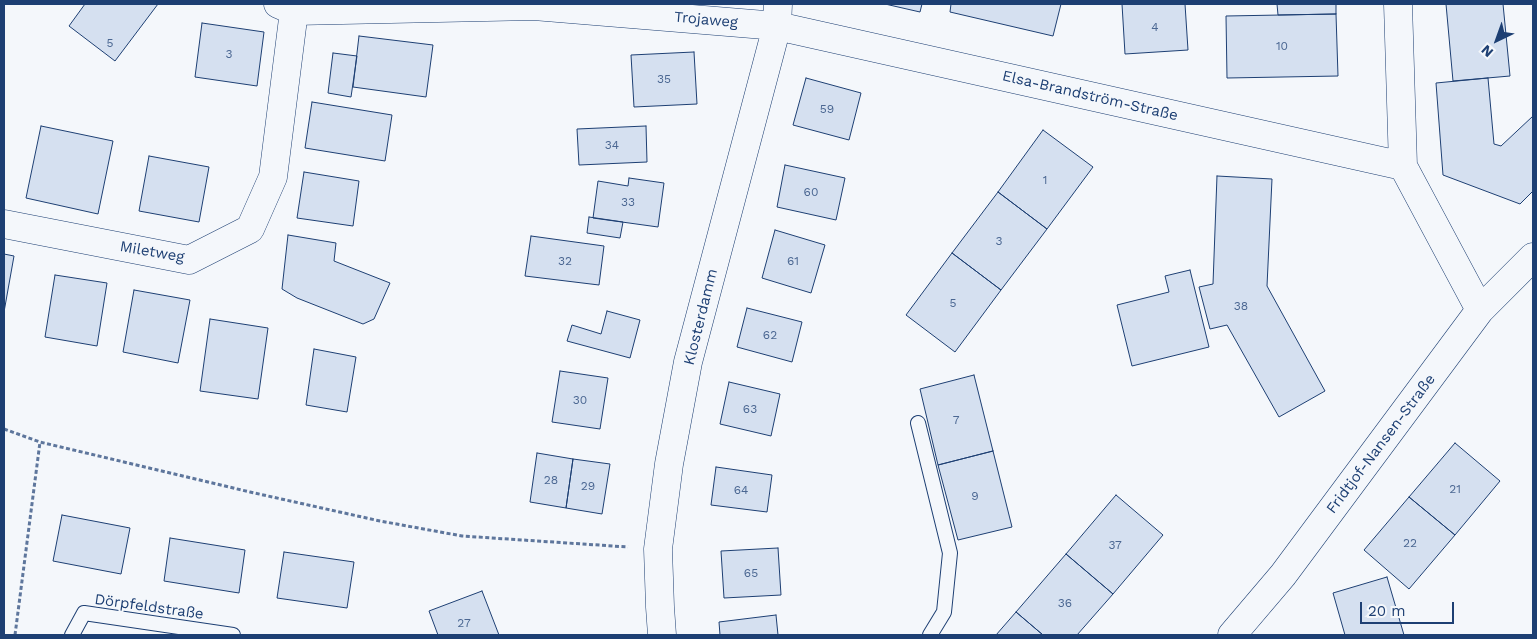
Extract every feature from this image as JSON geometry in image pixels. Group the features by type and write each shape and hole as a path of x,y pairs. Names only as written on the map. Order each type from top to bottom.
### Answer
{"street":[{"path":"1398,4 1403,166 1480,310"},
{"name":"Trojaweg","path":"286,7 534,6 777,15"},
{"name":"Miletweg","path":"4,224 189,260 250,229 273,177 286,7"},
{"name":"Elsa-Brandström-Straße","path":"777,15 1403,166"},
{"name":"Klosterdamm","path":"662,635 658,549 669,464 688,362 777,15"},
{"name":"Fridtjof-Nansen-Straße","path":"1232,635 1284,575 1480,310 1533,257"}],"lane":[{"path":"918,422 950,553 944,612 930,635"},
{"name":"Dörpfeldstraße","path":"72,635 84,613 233,635"}],"path":[{"path":"4,429 40,442 380,521 462,536 658,549"},
{"path":"15,635 40,442"}],"building":[{"path":"85,4 158,4 115,61 69,26"},
{"path":"885,4 922,4 920,12"},
{"path":"951,4 1061,4 1053,36 950,12"},
{"path":"1122,4 1185,4 1188,50 1125,54"},
{"path":"1277,4 1336,4 1336,14 1278,15"},
{"path":"1446,4 1503,4 1510,76 1453,81"},
{"path":"1336,14 1338,76 1227,78 1226,16"},
{"path":"202,23 264,32 257,86 195,77"},
{"path":"359,36 433,45 426,97 353,87"},
{"path":"694,52 697,104 634,107 631,55"},
{"path":"333,53 357,56 351,97 328,93"},
{"path":"806,78 861,93 849,140 793,125"},
{"path":"1488,78 1494,144 1501,146 1533,116 1533,191 1520,204 1443,175 1436,83"},
{"path":"312,102 392,115 385,161 305,148"},
{"path":"41,126 113,141 98,214 26,198"},
{"path":"646,126 647,162 579,165 577,129"},
{"path":"1043,130 1093,167 1047,229 998,192"},
{"path":"149,156 209,167 199,222 139,211"},
{"path":"785,165 845,178 836,220 777,207"},
{"path":"304,172 359,181 353,226 297,218"},
{"path":"1217,176 1272,179 1267,286 1325,391 1279,417 1227,325 1210,329 1199,287 1213,284"},
{"path":"629,178 664,183 658,227 593,218 598,181 628,186"},
{"path":"998,192 1047,229 1001,290 952,253"},
{"path":"589,217 623,222 620,238 587,233"},
{"path":"775,230 825,245 811,293 762,278"},
{"path":"288,235 336,243 334,261 390,283 374,319 363,324 297,298 282,289"},
{"path":"531,236 604,246 599,285 525,276"},
{"path":"952,253 1001,290 955,352 906,315"},
{"path":"4,254 14,256 4,312"},
{"path":"1190,270 1209,347 1132,366 1117,305 1169,292 1165,276"},
{"path":"55,275 107,283 97,346 45,337"},
{"path":"134,290 190,300 178,363 123,352"},
{"path":"747,308 802,322 792,362 737,347"},
{"path":"607,311 640,320 630,358 567,341 572,325 601,334"},
{"path":"210,319 268,328 258,399 200,391"},
{"path":"314,349 356,357 347,412 306,405"},
{"path":"560,371 608,378 600,429 552,422"},
{"path":"974,375 993,451 938,465 920,389"},
{"path":"729,382 780,394 771,436 720,424"},
{"path":"1455,443 1500,481 1455,535 1409,497"},
{"path":"993,451 1012,527 958,540 938,465"},
{"path":"537,453 573,459 566,508 530,502"},
{"path":"573,459 610,464 602,514 566,508"},
{"path":"716,467 772,475 767,512 711,505"},
{"path":"1116,495 1163,535 1113,594 1066,554"},
{"path":"1409,497 1455,535 1409,589 1364,550"},
{"path":"62,515 130,528 121,574 53,561"},
{"path":"170,538 245,550 239,593 164,581"},
{"path":"778,548 781,595 724,598 721,551"},
{"path":"284,552 354,562 347,608 277,598"},
{"path":"1066,554 1113,594 1077,635 1043,635 1016,612"},
{"path":"1387,577 1404,635 1345,635 1333,593"},
{"path":"482,591 499,635 438,635 429,611"},
{"path":"1016,612 1043,635 996,635"},
{"path":"776,615 778,635 720,635 719,622"}]}
